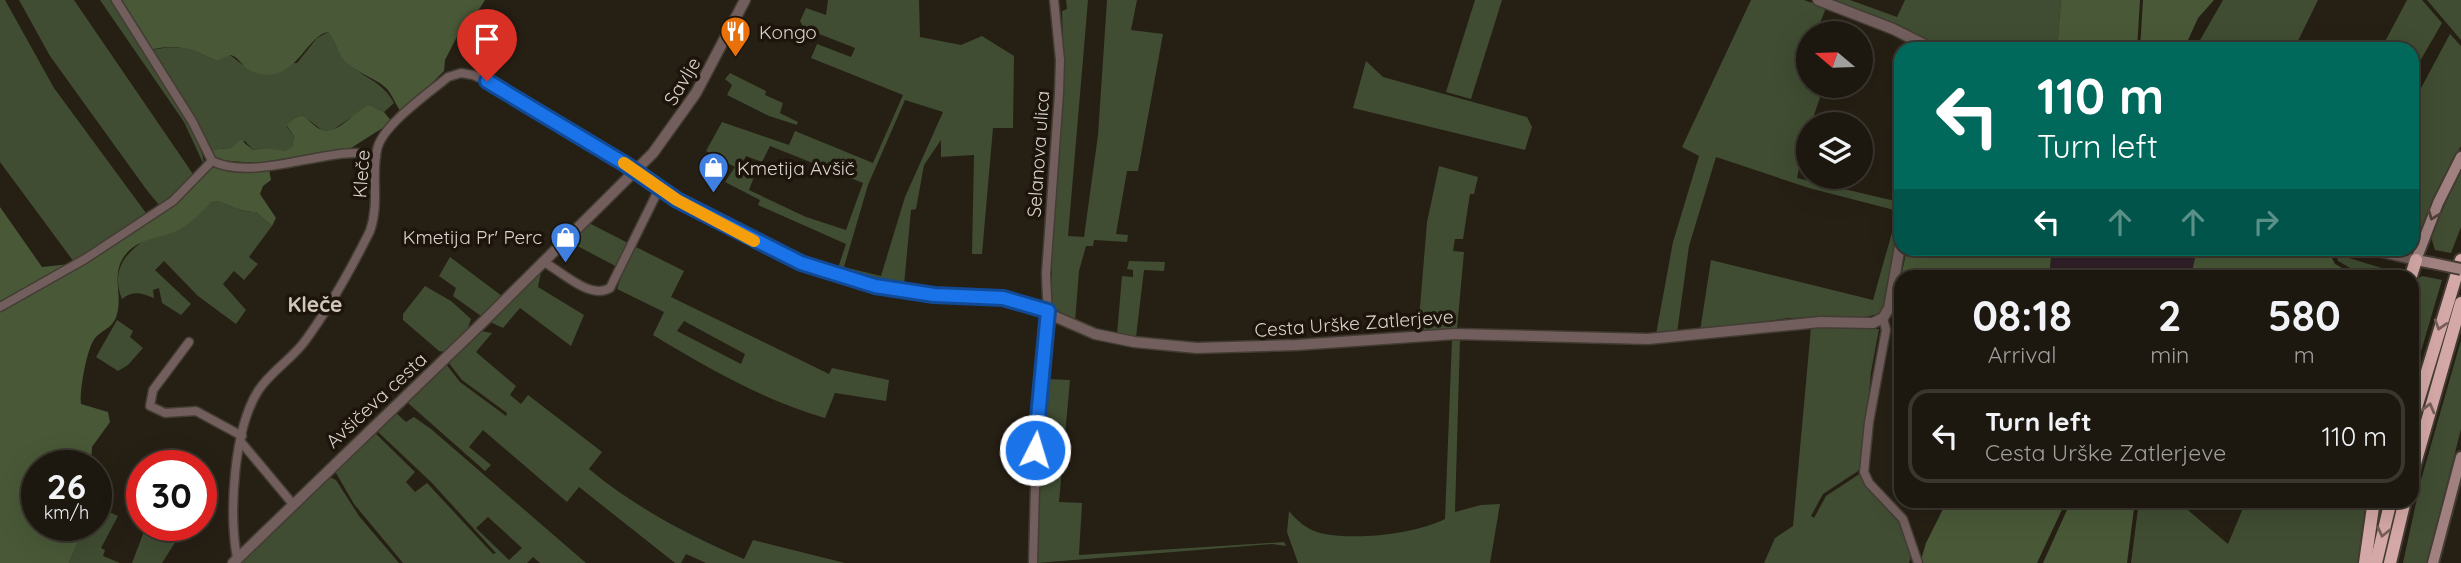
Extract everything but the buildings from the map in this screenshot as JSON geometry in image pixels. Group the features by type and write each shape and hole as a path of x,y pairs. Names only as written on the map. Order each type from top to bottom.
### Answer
{"highway":[{"path":"2413,270 2416,260"},
{"path":"2419,398 2461,260"},
{"path":"2419,450 2461,303"},
{"path":"2365,563 2373,508"},
{"path":"2376,563 2389,508"},
{"path":"2390,563 2403,508"}],"main road":[{"path":"2419,252 2438,202 2461,157"},
{"path":"2418,256 2416,260 2461,269"},
{"path":"2433,563 2461,457"}],"street":[{"path":"116,0 192,121 212,162"},
{"name":"Savlje","path":"635,171 665,139 696,93 745,0"},
{"name":"Selanova ulica","path":"1033,563 1035,450 1048,311 1046,274 1060,60 1054,0"},
{"path":"1818,0 1919,42"},
{"name":"Kleče","path":"235,561 233,534 241,439 258,391 304,342 328,307 370,231 374,218 376,157 383,135 448,77 461,74 501,87 635,171"},
{"path":"212,162 235,166 288,165 353,151 376,157"},
{"path":"0,307 85,259 173,201 212,162"},
{"name":"Cesta Urške Zatlerjeve","path":"635,171 659,189 775,252 838,276 934,295 1017,300 1048,311 1079,328 1116,339 1159,345 1231,348 1455,334 1648,339 1812,323 1873,323 1883,318"},
{"name":"Avšičeva cesta","path":"235,561 635,171"},
{"path":"544,262 589,290 601,292 610,288 659,189"},
{"path":"2399,256 2416,260"},
{"path":"1894,285 1891,305 1883,318 1886,330 1869,422 1864,472 1869,484 1894,507"},
{"path":"189,342 153,390 150,406 165,413 196,411 241,439 292,503"},
{"path":"1895,508 1908,528 1918,563"}],"shaded area":[{"path":"2051,256 2195,256 2192,270 2050,270"}],"green space":[{"path":"0,0 5,0 54,88 146,213 74,262 0,162"},
{"path":"19,0 74,0 195,177 159,205 50,56"},
{"path":"100,0 112,0 193,133 202,152 204,165 184,122"},
{"path":"119,0 485,0 472,21 466,19 445,60 444,71 402,113 383,85 345,61 328,32 312,42 289,67 279,73 267,75 253,72 231,55 217,61 184,48 150,50"},
{"path":"828,0 919,0 920,37 961,45 982,36 1014,56 1013,128 993,128 982,254 972,254 974,155 941,157 941,140 924,165 916,209 911,210 904,285 837,271 846,244 758,205 760,200 725,182 735,167 706,151 722,122 789,145 795,131 873,163 903,95 811,58 817,44 851,57 855,48 804,28 800,21 806,8 826,15","holes":["905,100 943,112 905,197 881,276 844,267 868,185","770,146 863,183 846,230 806,217 749,190 754,177 739,169 746,156 762,162"]},
{"path":"1066,0 1088,0 1068,236 1084,237 1098,135 1107,0 1137,0 1131,30 1163,34 1138,171 1127,171 1116,234 1128,235 1127,242 1094,240 1093,246 1086,246 1079,271 1075,322 1054,308 1051,299 1053,217 1064,76 1062,11 1067,9"},
{"path":"1475,0 1502,0 1471,99 1446,92"},
{"path":"1751,0 1804,0 1826,8 1821,21 1796,21 1796,98 1820,98 1815,112 1796,112 1796,184 1716,157 1689,246 1677,333 1656,334 1673,242 1699,156 1682,147"},
{"path":"1834,0 1850,0 1897,17 1905,0 2061,0 2058,42 1932,42 1897,24"},
{"path":"2061,0 2140,0 2137,42 2058,42"},
{"path":"2143,0 2214,0 2198,18 2187,42 2140,42"},
{"path":"2223,0 2318,0 2297,42 2199,42"},
{"path":"2407,0 2422,0 2442,23 2419,63 2419,42 2385,42"},
{"path":"2427,0 2461,0 2461,40"},
{"path":"328,32 345,60 384,89 394,103 384,112 370,105 331,131 322,130 302,115 293,119 287,127 294,136 292,147 285,152 265,148 253,150 245,141 231,148 209,150 150,51 184,48 217,61 230,55 243,65 297,63 317,38"},
{"path":"2450,34 2461,46 2461,146 2436,192 2419,235 2419,92"},
{"path":"1366,61 1383,77 1527,117 1532,127 1525,150 1353,108"},
{"path":"730,73 783,103 780,113 798,122 797,125 769,116 727,95 732,85 725,79"},
{"path":"370,105 384,112 392,122 351,148 328,155 261,163 216,160 209,150 231,148 241,140 253,150 265,148 285,151 292,147 294,136 287,126 293,119 302,115 315,126 327,131 339,127"},
{"path":"1439,166 1478,177 1474,194 1470,194 1463,239 1455,239 1453,251 1464,252 1457,329 1418,331 1427,222"},
{"path":"213,167 269,169 271,180 263,186 260,194 276,218 272,226 256,212 213,201 184,226 144,241 126,254 119,269 116,318 93,342 81,390 81,404 108,412 110,422 92,450 21,450 21,541 78,541 69,563 0,563 0,310 177,201"},
{"path":"2461,167 2461,227 2451,253 2435,250 2431,237"},
{"path":"1813,189 1844,189 1894,201 1894,210"},
{"path":"213,201 243,211 256,212 272,226 249,257 258,264 244,280 234,271 223,284 246,310 236,324 198,296 164,261 155,270 191,304 181,315 162,303 159,288 153,290 154,298 138,293 122,299 118,280 122,264 132,251 146,239"},
{"path":"0,207 42,267 71,264 0,304"},
{"path":"589,223 628,243 619,268 570,242"},
{"path":"1894,225 1894,254 1883,308 1878,314 1866,317 1788,318 1700,331 1711,260 1873,300"},
{"path":"632,245 684,271 671,297 829,374 832,368 889,380 886,401 835,393 825,418 758,393 653,335 664,312 617,289","holes":["684,321 745,354 741,364 677,331"]},
{"path":"1905,256 2051,256 2050,270 1902,270"},
{"path":"2195,256 2331,256 2335,264 2342,268 2341,270 2192,270"},
{"path":"2337,256 2342,256 2388,270 2354,270 2338,261"},
{"path":"450,257 502,296 481,316 453,296 456,288 439,276"},
{"path":"1129,261 1165,262 1164,271 1144,270 1136,337 1117,334 1122,276 1133,277 1133,270 1127,269"},
{"path":"541,272 538,287 584,315 571,346 520,308 503,328 490,322"},
{"path":"2419,278 2442,280 2419,358"},
{"path":"425,286 451,301 471,319 467,331 445,352 439,351 403,320 403,314"},
{"path":"117,320 133,331 130,337 143,348 128,365 118,371 96,357"},
{"path":"1811,327 1879,329 1871,372 1863,462 1858,471 1823,494 1811,516 1814,518 1826,496 1861,473 1887,502 1904,527 1911,551 1909,563 1764,563 1775,538 1793,526"},
{"path":"481,331 492,333 476,352 516,386 510,395 521,404 528,395 602,452 589,469 644,508 744,559 753,540 845,563 706,563 686,554 681,563 675,563 579,487 567,502 483,430 469,447 491,465 485,471 408,403 446,364 460,382 506,416 507,413 462,380 448,362"},
{"path":"1452,339 1460,339 1455,512 1481,505 1500,504 1490,563 1298,563 1287,532 1289,511 1303,525 1316,532 1350,536 1384,535 1418,529 1445,519"},
{"path":"2461,340 2461,429 2427,563 2403,563 2415,508 2419,508 2421,480"},
{"path":"1045,379 1070,380 1059,502 1082,503 1079,555 1284,542 1286,546 1272,544 1037,563 1035,530"},
{"path":"395,412 406,422 414,417 586,563 540,563 533,557 527,563 403,563 354,504 336,473 336,469 374,432 415,472 406,482 415,492 427,483 493,554 496,553 432,483 376,430","holes":["488,517 522,548 509,560 476,528"]},
{"path":"328,476 336,480 359,516 399,563 240,563"},
{"path":"1944,508 2063,508 2037,563 1920,563 1926,543"},
{"path":"2068,508 2134,508 2127,563 2043,563"},
{"path":"2138,508 2185,508 2228,544 2243,508 2370,508 2361,563 2131,563"},
{"path":"112,513 118,516 112,527"},
{"path":"78,541 105,541 101,548 105,550 103,556 120,563 69,563"},
{"path":"140,541 176,541 162,563 132,563"}],"slow traffic":[{"path":"624,163 677,200 754,241"}],"place":[{"name":"Kongo","path":"736,59"},
{"name":"Kmetija Avšič","path":"714,195"},
{"name":"Kmetija Pr' Perc","path":"565,264"}],"district":[{"name":"Kleče","path":"315,304"}],"route":[{"path":"487,81 568,128 677,200 801,263 875,286 934,295 1017,300 1048,311 1035,450"}]}
